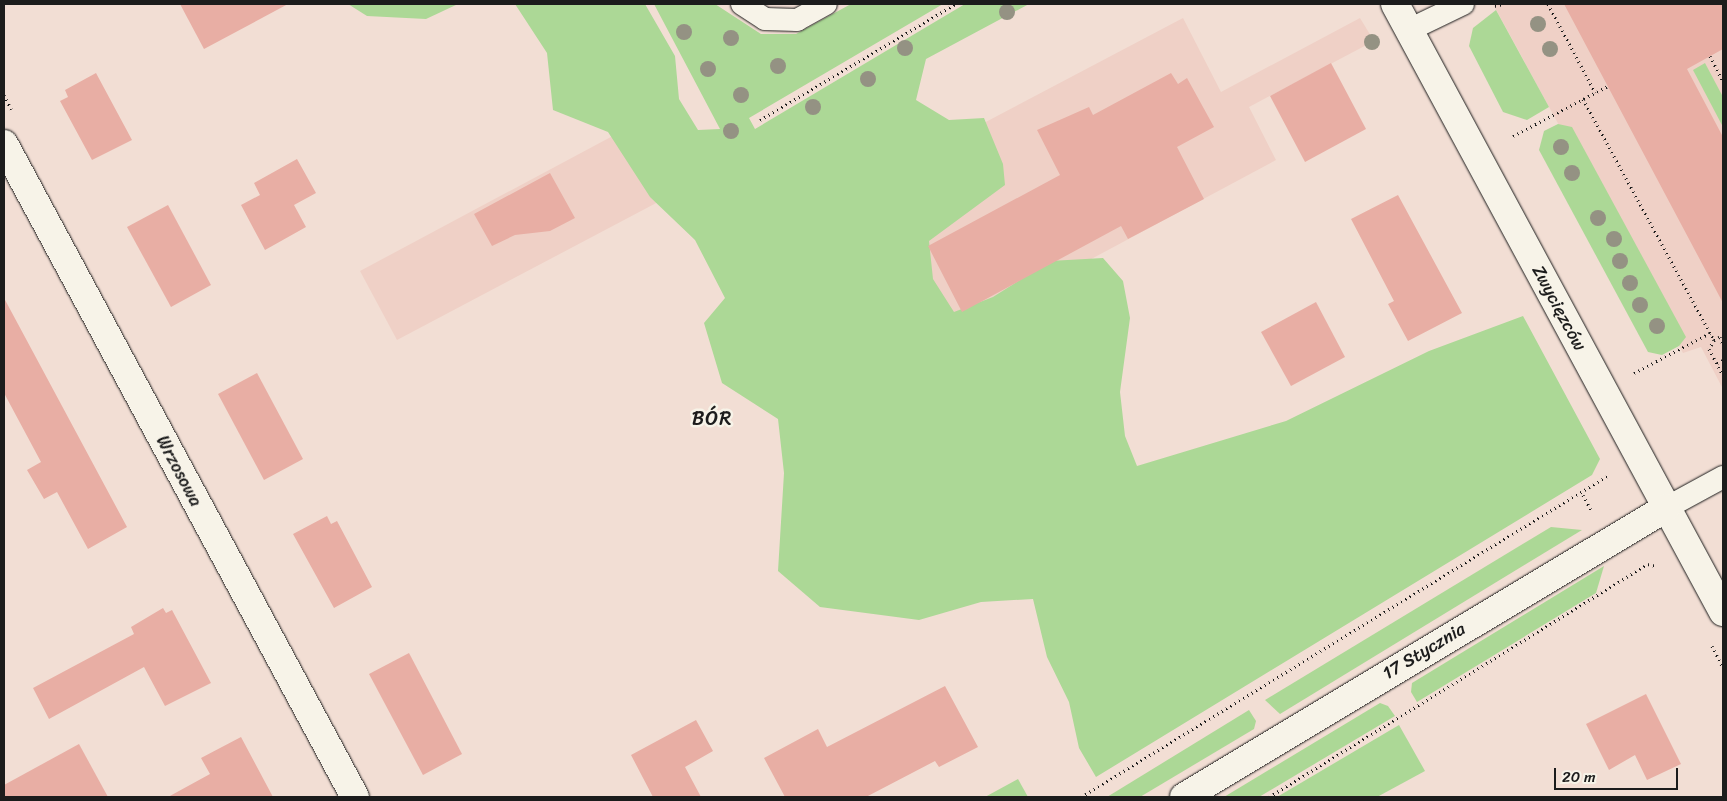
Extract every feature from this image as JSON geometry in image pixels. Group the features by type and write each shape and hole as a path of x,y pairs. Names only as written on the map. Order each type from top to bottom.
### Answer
{"street":[{"name":"Zwycięzców","path":"1395,4 1723,612"},
{"name":"Wrzosowa","path":"4,144 354,797"},
{"name":"17 Stycznia","path":"1184,797 1666,508"}],"lane":[{"path":"742,4 765,19 796,20 826,4"},
{"path":"1409,30 1463,4"},
{"path":"1666,508 1723,477"}],"path":[{"path":"760,120 955,4"},
{"path":"1494,6 1503,4"},
{"path":"1548,4 1595,92"},
{"path":"1710,56 1723,81"},
{"path":"1513,136 1608,86"},
{"path":"1583,99 1714,340"},
{"path":"1631,375 1710,333"},
{"path":"1723,344 1721,336 1714,340 1709,349 1723,375"},
{"path":"1717,363 1723,360"},
{"path":"1081,797 1582,495"},
{"path":"1269,797 1648,564 1661,567"},
{"path":"1710,644 1723,668"}],"shaded area":[{"path":"1493,4 1723,4 1723,389 1701,347 1683,353"},
{"path":"1183,18 1221,92 1360,18 1374,41 1249,107 1276,160 858,384 775,233"},
{"path":"622,131 660,201 397,340 360,271"}],"green space":[{"path":"348,4 458,4 426,19 367,16"},
{"path":"515,4 645,4 675,56 679,99 698,130 720,129 654,4 715,4 761,34 796,34 851,4 943,4 749,118 755,129 965,4 1029,4 926,59 916,100 949,120 984,118 1003,164 1005,185 929,241 933,279 954,312 993,297 1050,261 1103,258 1123,281 1130,318 1120,392 1125,436 1137,466 1286,421 1429,351 1523,316 1600,459 1592,475 1096,777 1079,748 1069,702 1047,657 1033,599 981,602 919,620 820,607 778,571 784,473 778,419 722,383 704,323 725,298 695,240 650,197 608,132 553,110 547,53"},
{"path":"1496,10 1549,107 1527,120 1503,112 1469,46 1473,28"},
{"path":"1705,63 1723,97 1723,127 1693,70"},
{"path":"1558,124 1572,127 1686,337 1679,346 1662,355 1648,352 1539,150 1544,131"},
{"path":"1551,527 1582,530 1280,714 1265,700"},
{"path":"1604,566 1596,593 1417,702 1411,692 1412,683"},
{"path":"1380,703 1388,706 1395,716 1259,797 1224,797"},
{"path":"1249,710 1256,721 1254,729 1140,797 1107,797"},
{"path":"1399,725 1425,771 1377,797 1277,797"},
{"path":"1018,779 1028,797 985,797"}],"building":[{"path":"180,4 288,4 204,49"},
{"path":"1564,4 1723,4 1723,49 1687,69 1723,137 1723,303"},
{"path":"1331,63 1366,129 1305,162 1270,96"},
{"path":"96,73 132,140 92,160 60,101 68,97 65,90"},
{"path":"1171,73 1178,84 1187,78 1214,127 1177,147 1204,199 1128,239 1121,226 962,312 928,246 1060,175 1037,130 1089,107 1093,115"},
{"path":"297,159 316,193 294,205 306,227 265,250 241,205 260,195 254,183"},
{"path":"550,173 575,218 550,231 515,235 492,246 474,214"},
{"path":"1398,195 1462,313 1408,341 1388,304 1394,301 1351,219"},
{"path":"168,205 211,285 171,307 127,227"},
{"path":"4,298 127,527 88,549 57,492 44,499 27,470 41,462 4,393"},
{"path":"1316,302 1345,357 1291,386 1261,332"},
{"path":"257,373 303,459 264,480 218,394"},
{"path":"327,516 331,524 337,521 372,587 334,608 293,534"},
{"path":"163,608 166,613 172,610 211,683 165,706 144,667 49,719 33,688 134,634 131,627"},
{"path":"409,653 462,754 423,775 369,674"},
{"path":"945,686 978,747 939,767 935,761 866,797 785,797 764,758 818,729 827,747"},
{"path":"1646,694 1681,764 1647,780 1635,755 1609,770 1586,724"},
{"path":"696,720 713,751 685,767 701,797 653,797 631,755"},
{"path":"241,737 273,797 168,797 210,774 201,758"},
{"path":"79,744 108,797 4,797 4,785"}],"district":[{"name":"BÓR","path":"712,418"}]}
